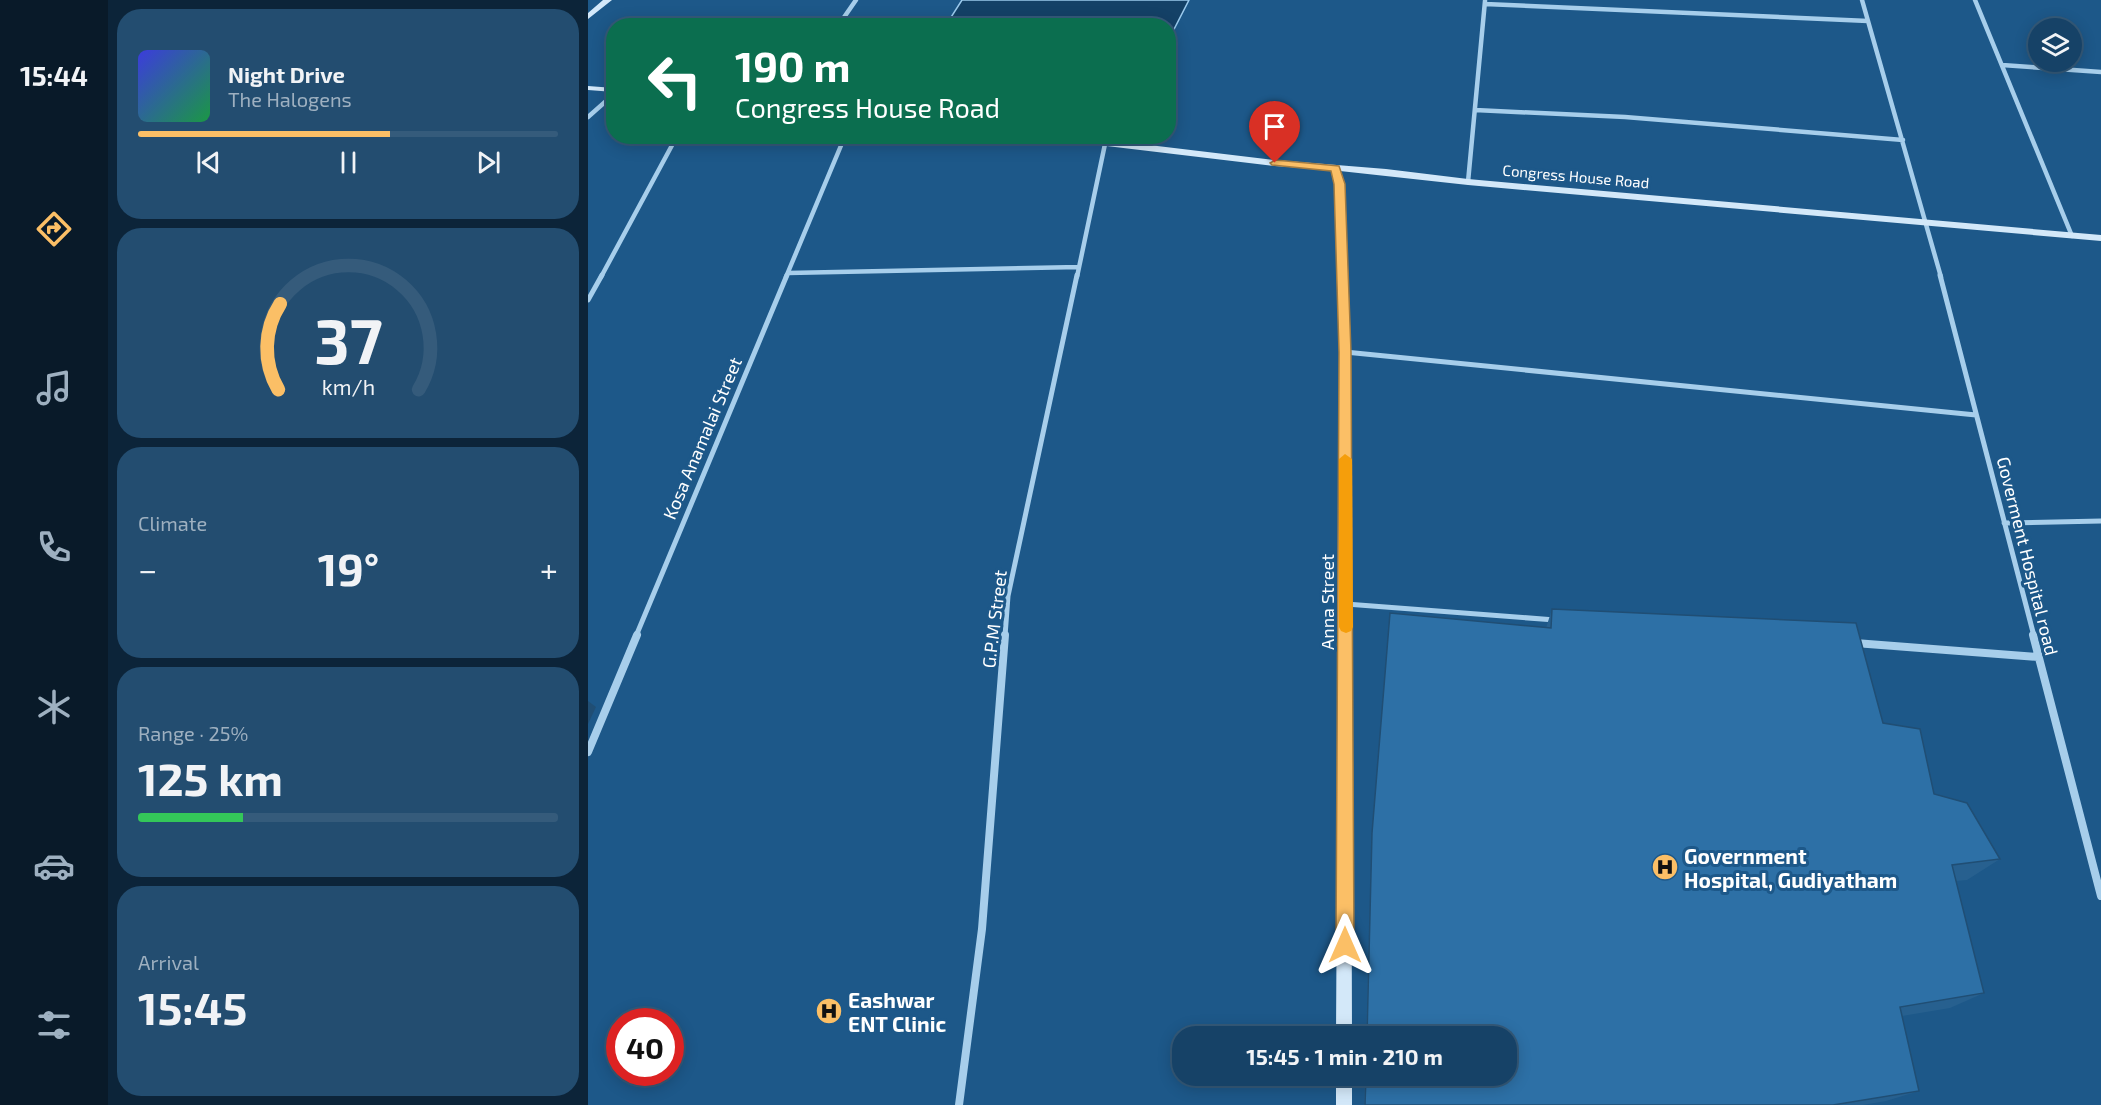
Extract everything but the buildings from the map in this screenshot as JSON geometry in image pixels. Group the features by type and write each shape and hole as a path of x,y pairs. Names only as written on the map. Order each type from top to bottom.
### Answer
{"street":[{"path":"588,17 608,0"},
{"path":"844,18 856,0"},
{"name":"Goverment Hospital road","path":"1862,0 1927,223 2101,896"},
{"path":"1975,0 2072,236"},
{"path":"1468,182 1485,2 1868,21"},
{"path":"2002,65 2101,72"},
{"path":"588,88 606,91"},
{"path":"588,117 606,100"},
{"path":"1475,110 1625,117 1903,140"},
{"path":"588,300 673,144"},
{"name":"Kosa Anamalai Street","path":"588,752 842,144"},
{"name":"Congress House Road","path":"1105,144 1468,182 2101,238"},
{"name":"G.P.M Street","path":"959,1105 981,929 1008,596 1105,144"},
{"name":"Anna Street","path":"1335,168 1340,184 1345,352 1344,1026"},
{"path":"788,273 1079,267"},
{"path":"1345,352 1976,415"},
{"path":"2004,523 2101,521"},
{"path":"1346,604 1561,621"},
{"path":"1848,643 2038,657"},
{"path":"588,728 596,730"},
{"path":"1344,1086 1344,1105"}],"water":[{"path":"962,0 1189,0 1176,25 1176,18 950,18"}],"slow traffic":[{"path":"1345,459 1346,627"}],"place":[{"name":"Government Hospital, Gudiyatham","path":"1665,867"},
{"name":"Eashwar ENT Clinic","path":"829,1011"}],"route":[{"path":"1275,163 1335,168 1340,184 1345,352 1345,945"}]}
